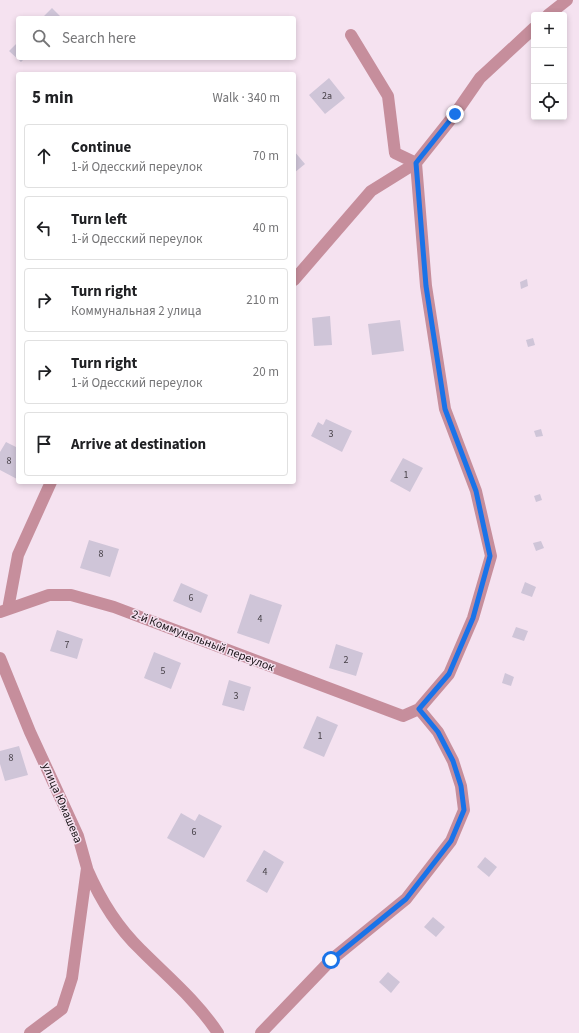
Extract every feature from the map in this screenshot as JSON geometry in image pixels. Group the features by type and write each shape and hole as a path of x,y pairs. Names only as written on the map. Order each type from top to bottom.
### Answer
{"street":[{"path":"552,12 567,0"},
{"path":"296,278 372,191 416,163 455,114 480,78 531,31"},
{"path":"351,35 388,96 395,153 416,163"},
{"path":"261,1033 331,960 406,899 451,841 464,810 461,786 453,761 438,732 419,709 449,674 473,618 490,556 476,491 445,409 426,286 416,163"},
{"path":"4,611 18,555 50,484"},
{"name":"2-й Коммунальный переулок","path":"4,611 49,595 72,595 114,607 403,716 419,709"},
{"name":"улица Юмашева","path":"0,658 30,732 78,836 87,868 70,984 62,1009 30,1033"},
{"path":"87,868 97,893 115,919 140,949 176,982 209,1019 218,1033"}],"building":[{"path":"52,8 60,16 44,16"},
{"path":"16,44 16,57 9,51"},
{"path":"329,78 345,98 325,114 309,95"},
{"path":"296,153 305,164 296,171"},
{"path":"527,279 528,286 521,289 520,282"},
{"path":"330,316 332,345 314,346 312,318"},
{"path":"400,320 404,351 372,355 368,324"},
{"path":"533,338 535,345 528,347 526,340"},
{"path":"326,419 352,431 342,452 311,436 318,422 323,425"},
{"path":"541,429 543,436 536,437 534,431"},
{"path":"6,442 16,447 16,478 0,470 0,452"},
{"path":"403,458 423,468 410,492 390,481"},
{"path":"540,494 542,500 536,502 534,496"},
{"path":"89,540 119,549 110,577 80,568"},
{"path":"541,541 544,548 536,551 533,543"},
{"path":"525,582 536,587 532,597 521,593"},
{"path":"181,583 208,595 201,613 173,601"},
{"path":"250,594 282,605 269,644 237,633"},
{"path":"516,627 528,631 524,641 512,637"},
{"path":"57,630 83,639 77,659 50,651"},
{"path":"336,644 363,653 356,676 329,668"},
{"path":"154,652 181,663 171,689 144,678"},
{"path":"505,673 514,677 511,686 502,683"},
{"path":"229,680 251,687 244,711 222,705"},
{"path":"317,716 338,725 324,757 303,748"},
{"path":"19,746 28,775 5,781 0,764 0,751"},
{"path":"181,813 195,821 199,814 222,826 204,858 167,838"},
{"path":"264,850 284,862 267,893 246,881"},
{"path":"485,857 497,867 489,877 477,867"},
{"path":"433,917 445,927 436,937 424,927"},
{"path":"388,972 400,982 391,993 379,982"}],"route":[{"path":"331,960 406,899 451,841 464,810 461,786 453,761 438,732 419,709 449,674 473,618 490,556 476,491 445,409 426,286 416,163 455,114"}]}
